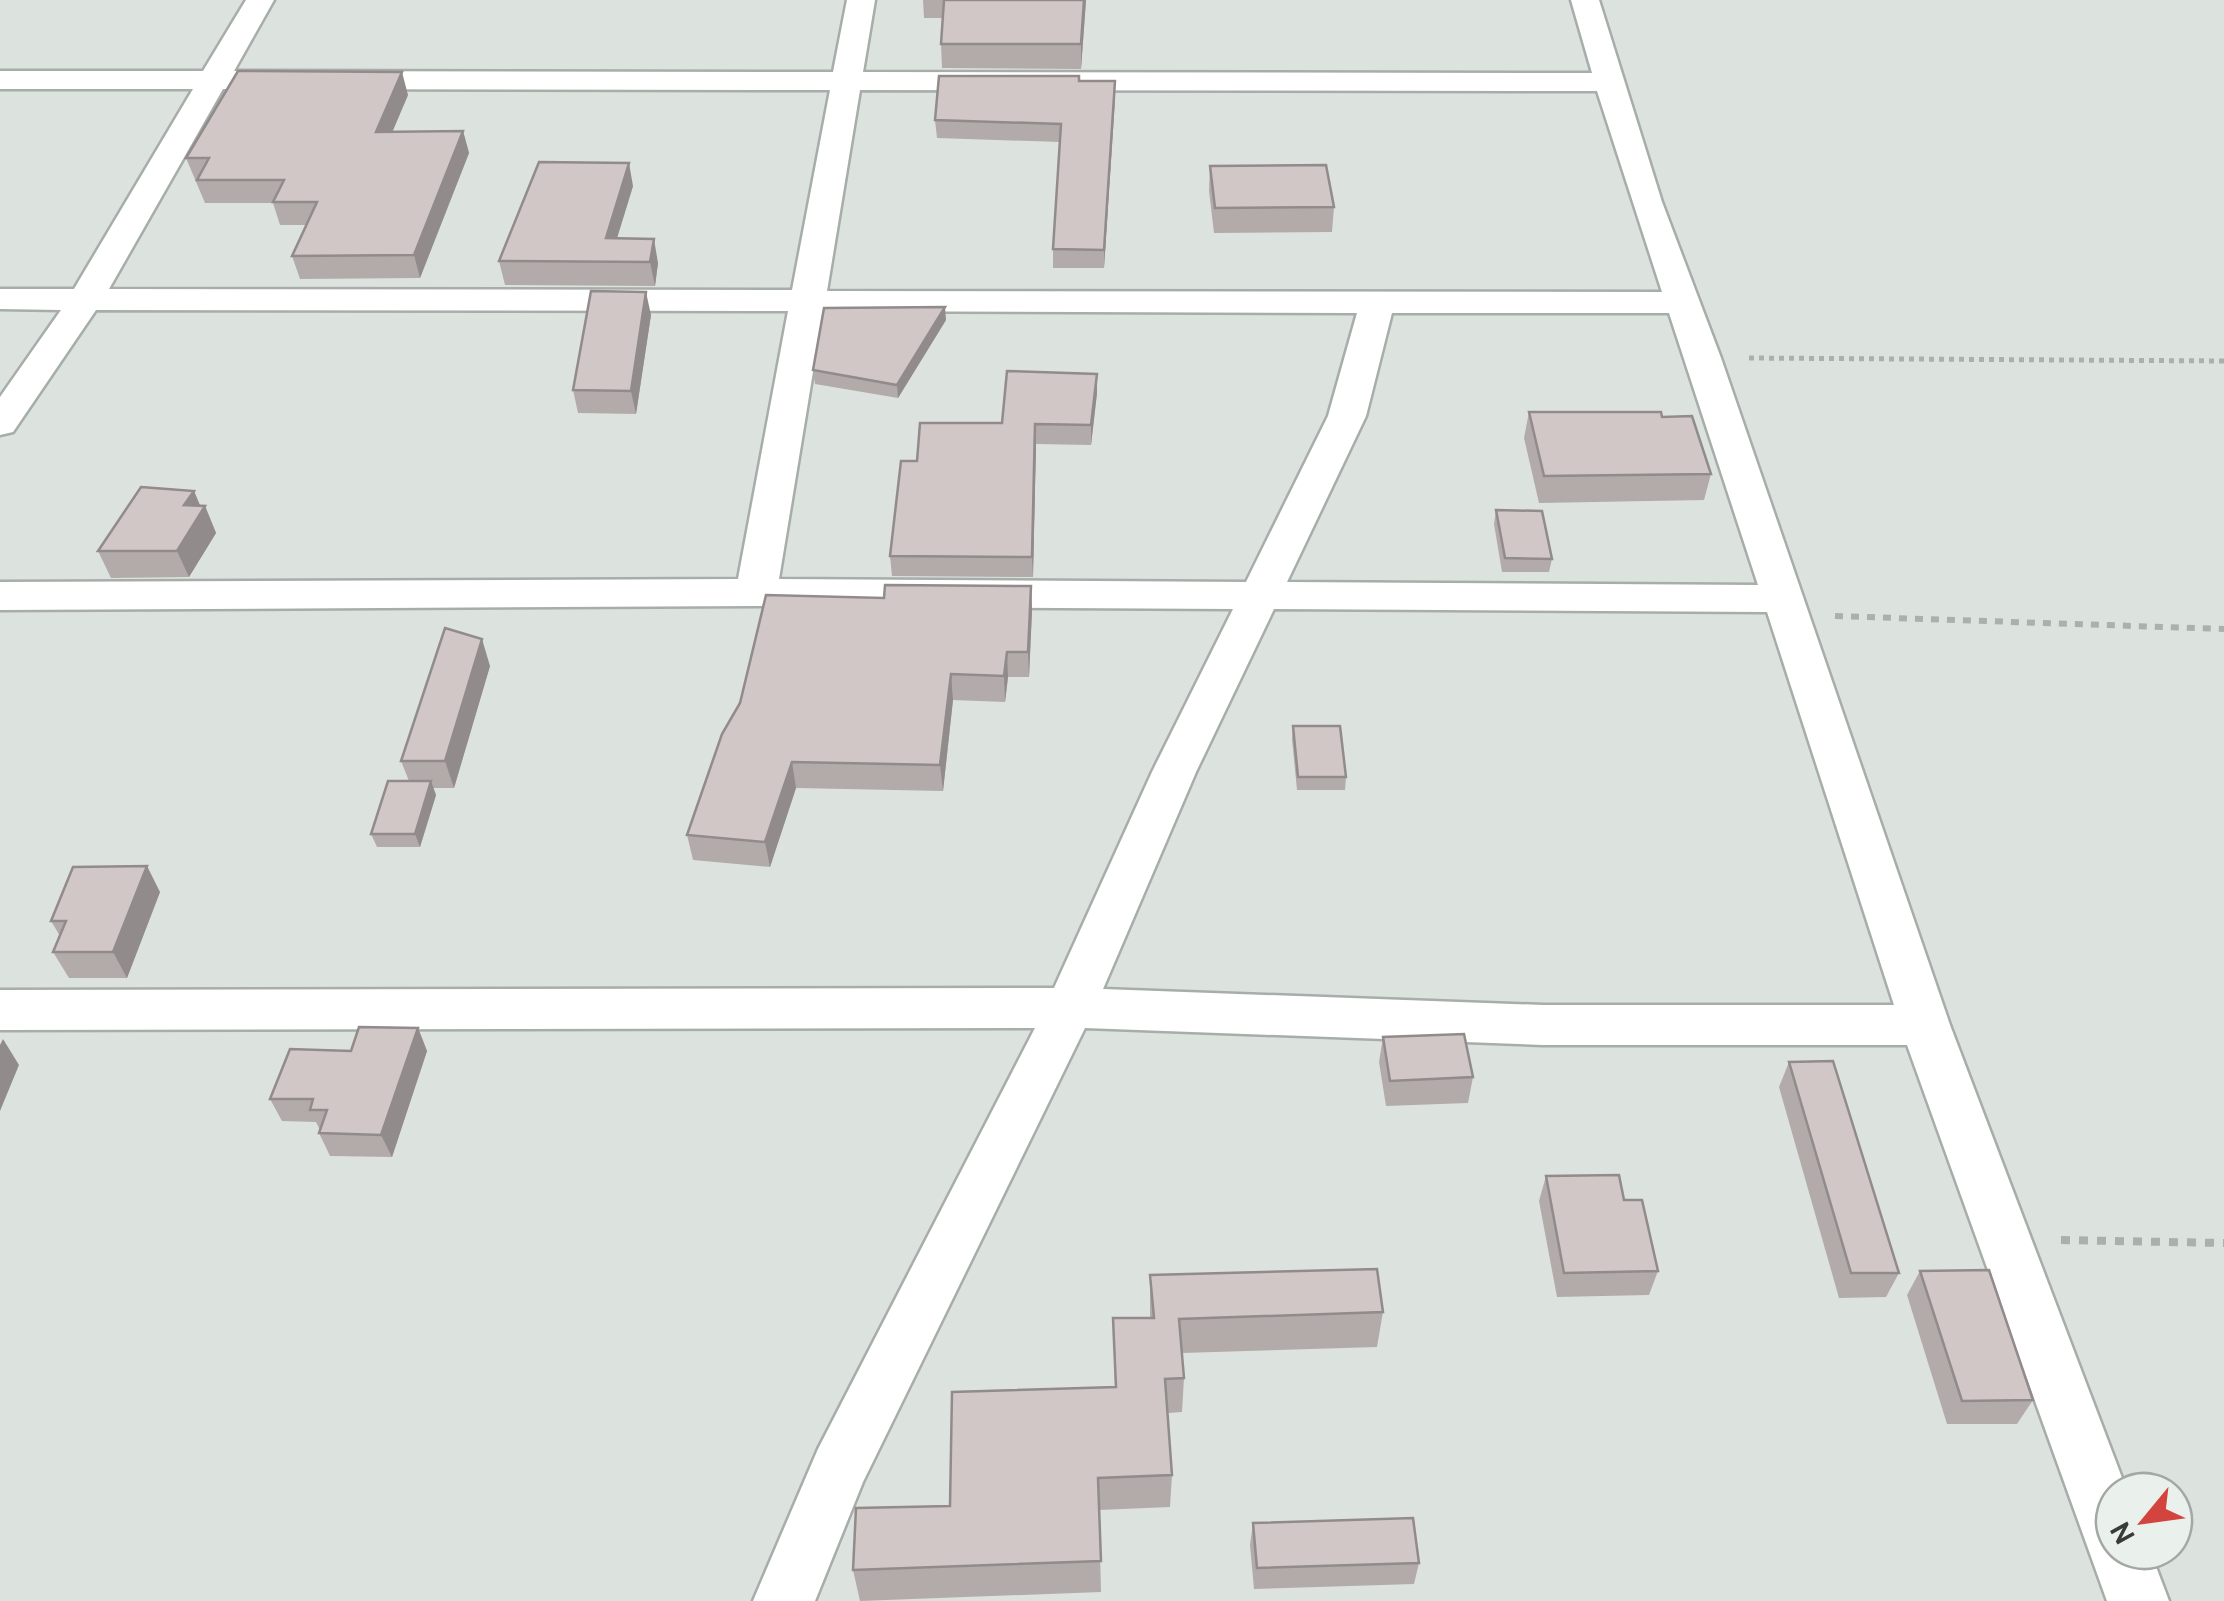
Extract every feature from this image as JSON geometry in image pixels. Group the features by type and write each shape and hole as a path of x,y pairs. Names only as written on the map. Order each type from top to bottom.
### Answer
{"street":[{"path":"0,424 86,300 260,0"},
{"path":"756,592 861,0"},
{"path":"1585,0 1607,82 1926,1025 2094,1482"},
{"path":"0,80 1607,82"},
{"path":"0,299 1376,306 1682,303"},
{"path":"784,1601 839,1469 1070,1008 1174,772 1348,416 1376,306"},
{"path":"0,596 756,592 1786,607"},
{"path":"0,1010 1070,1008 1543,1025 1926,1025"},
{"path":"2127,1571 2138,1601"}],"path":[{"path":"1703,358 2224,361"},
{"path":"1786,607 1992,617 2102,628 2224,628"},
{"path":"2005,1240 2224,1243"}],"building":[{"path":"944,0 1084,0 1081,44 941,44"},
{"path":"238,71 402,72 376,132 463,131 414,255 292,256 317,202 273,202 284,180 197,180 209,158 186,158"},
{"path":"939,76 1079,76 1079,81 1115,81 1104,250 1053,249 1061,124 935,120"},
{"path":"539,162 629,163 606,238 654,239 650,262 499,261"},
{"path":"1326,165 1334,207 1215,208 1210,166"},
{"path":"591,291 646,292 631,391 573,390"},
{"path":"945,307 897,385 813,370 824,308"},
{"path":"1007,371 1097,374 1091,425 1035,424 1032,557 890,556 901,461 917,461 920,423 1002,423"},
{"path":"1529,412 1661,412 1662,417 1692,416 1711,474 1544,476"},
{"path":"141,487 194,491 184,505 205,506 177,551 98,551"},
{"path":"1496,510 1542,511 1552,559 1505,558"},
{"path":"885,585 1031,586 1028,652 1007,652 1004,676 951,674 940,765 792,762 765,842 687,835 722,734 740,703 766,595 884,598"},
{"path":"445,628 482,639 445,761 401,761"},
{"path":"1293,726 1340,726 1346,777 1298,777"},
{"path":"388,781 431,781 415,834 371,834"},
{"path":"147,866 113,952 53,952 66,921 51,921 73,867"},
{"path":"359,1027 418,1028 381,1135 319,1133 327,1110 310,1110 313,1099 270,1099 290,1049 351,1051"},
{"path":"1464,1034 1473,1077 1390,1081 1383,1037"},
{"path":"1833,1061 1899,1273 1851,1273 1789,1062"},
{"path":"1619,1175 1624,1200 1642,1200 1658,1271 1564,1273 1546,1176"},
{"path":"1377,1269 1383,1312 1179,1319 1184,1378 1165,1379 1172,1475 1098,1478 1101,1561 853,1570 856,1508 950,1506 952,1392 1116,1387 1113,1318 1154,1318 1150,1275"},
{"path":"1989,1270 2033,1400 1962,1401 1920,1271"},
{"path":"1413,1518 1419,1563 1257,1568 1253,1523"}]}
